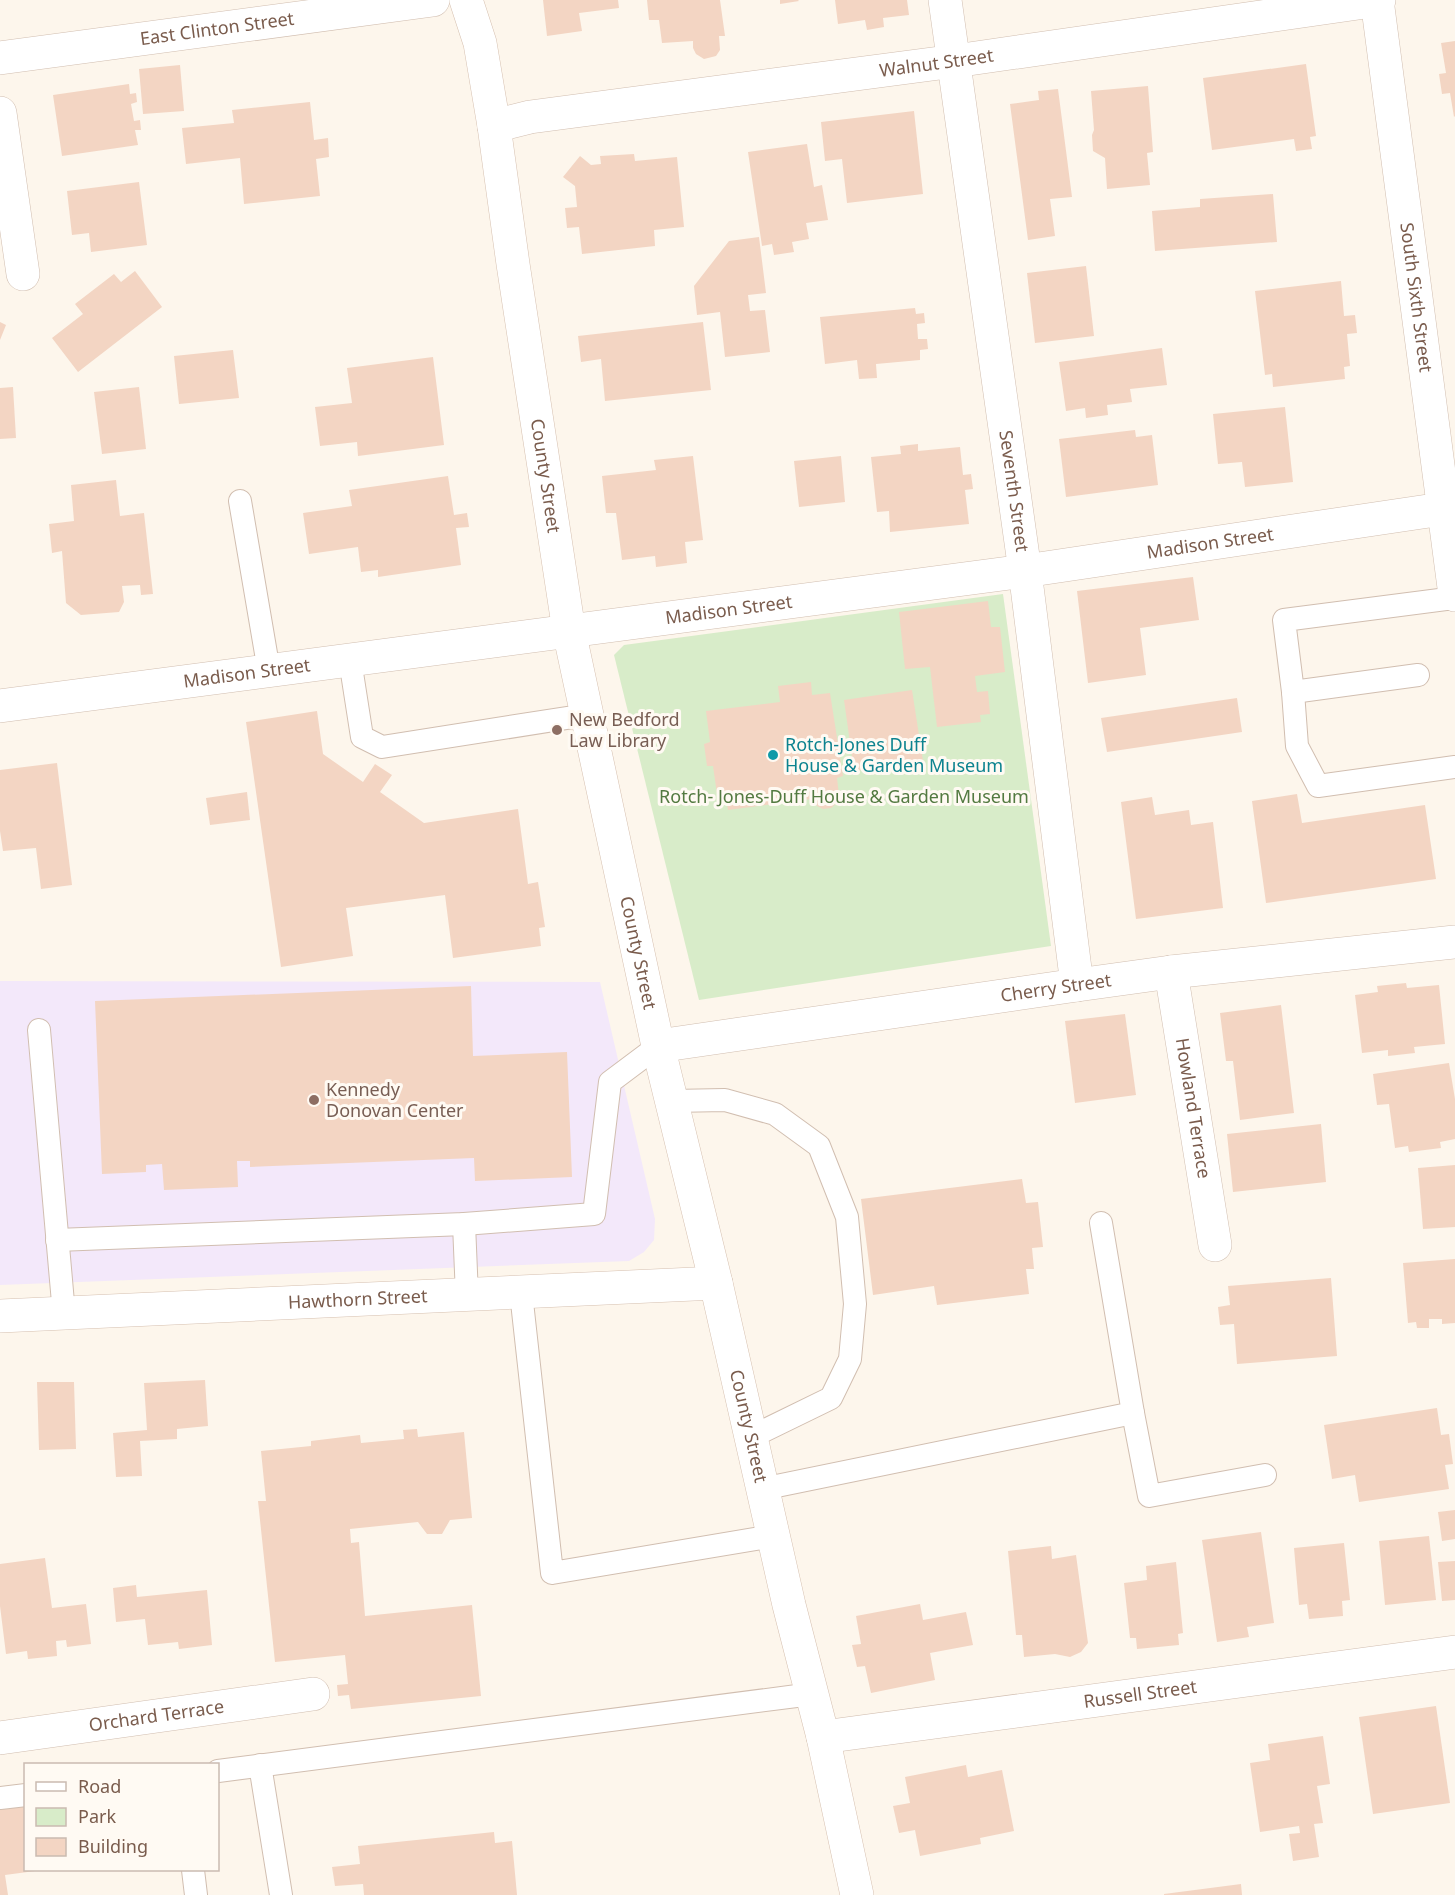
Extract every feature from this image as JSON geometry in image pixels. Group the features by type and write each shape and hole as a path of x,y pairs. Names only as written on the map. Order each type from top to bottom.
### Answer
{"street":[{"name":"East Clinton Street","path":"0,58 433,0"},
{"name":"County Street","path":"466,0 480,43 494,126 569,631 586,715 658,1046 716,1283 773,1536 823,1737 857,1895"},
{"name":"Seventh Street","path":"945,0 1025,571 1077,985"},
{"name":"Walnut Street","path":"494,126 530,117 955,61 1378,0"},
{"name":"South Sixth Street","path":"1378,0 1449,508 1455,596"},
{"path":"0,113 22,274"},
{"name":"Madison Street","path":"0,706 1025,571 1449,508"},
{"name":"Cherry Street","path":"658,1046 1171,972 1455,942"},
{"name":"Howland Terrace","path":"1171,972 1215,1245"},
{"name":"Hawthorn Street","path":"0,1316 716,1283"},
{"name":"Russell Street","path":"823,1737 1455,1652"},
{"name":"Orchard Terrace","path":"0,1738 313,1694"}],"lane":[{"path":"240,501 270,670"},
{"path":"1455,596 1284,620 1297,746 1318,786 1455,767"},
{"path":"350,660 362,737 382,747 586,715"},
{"path":"1293,692 1418,675"},
{"path":"39,1030 64,1314"},
{"path":"57,1240 464,1224 594,1214 610,1082 658,1046"},
{"path":"672,1101 725,1100 775,1114 819,1146 847,1217 855,1304 850,1359 831,1398 751,1437"},
{"path":"1101,1223 1149,1496 1264,1475"},
{"path":"464,1224 467,1296"},
{"path":"521,1293 552,1573 773,1536"},
{"path":"762,1489 1133,1413"},
{"path":"219,1771 812,1694"},
{"path":"260,1765 281,1895"},
{"path":"0,1798 24,1795"},
{"path":"193,1871 196,1895"}],"shaded area":[{"name":"Kennedy Donovan Center","path":"0,981 600,982 655,1219 654,1240 644,1252 629,1261 0,1285"}],"green space":[{"name":"Rotch- Jones-Duff House & Garden Museum","path":"1003,594 1051,946 699,1000 614,655 624,645"}],"building":[{"path":"543,0 618,0 619,8 579,13 582,31 547,36"},
{"path":"647,0 720,0 725,36 719,36 720,50 716,56 704,59 696,54 693,41 662,43 659,20 649,20"},
{"path":"780,0 798,0 799,1 780,4"},
{"path":"835,0 907,0 909,15 883,18 884,27 867,30 865,20 838,24"},
{"path":"1455,41 1454,117 1450,93 1442,94 1439,74 1446,73 1441,43"},
{"path":"1306,64 1316,136 1310,137 1312,149 1296,151 1294,139 1212,150 1203,78"},
{"path":"180,65 184,111 143,114 139,69"},
{"path":"129,84 130,94 136,93 137,102 131,104 134,121 140,120 141,130 135,130 138,145 62,156 53,95"},
{"path":"1148,86 1153,152 1147,153 1150,185 1107,189 1105,158 1093,151 1091,91"},
{"path":"1058,89 1072,197 1050,199 1055,236 1028,240 1010,104 1039,100 1038,91"},
{"path":"310,102 314,140 328,138 329,157 316,159 320,196 244,204 240,158 186,164 182,128 234,123 232,110"},
{"path":"914,111 923,194 847,203 842,159 825,161 821,122"},
{"path":"807,144 814,187 822,185 828,220 806,223 809,239 792,242 794,252 774,255 772,244 762,246 748,152"},
{"path":"634,154 635,161 677,157 684,227 654,230 655,246 582,254 579,227 567,228 565,208 577,207 575,186 563,177 580,156 591,165 601,164 600,156"},
{"path":"139,182 147,245 91,252 89,233 72,235 67,191"},
{"path":"1273,194 1277,242 1155,251 1152,211 1200,207 1200,199"},
{"path":"759,237 766,293 748,295 750,311 765,310 770,352 725,357 720,312 697,315 694,286 729,241"},
{"path":"1086,266 1094,336 1035,343 1027,273"},
{"path":"135,271 162,307 78,372 52,338 83,314 75,304 114,274 121,282"},
{"path":"1341,281 1344,316 1355,315 1357,333 1347,334 1350,366 1344,367 1345,379 1273,387 1272,374 1265,375 1255,291"},
{"path":"915,308 916,314 924,313 925,323 917,324 918,339 927,339 928,349 920,350 920,360 876,364 877,378 859,379 857,360 825,364 820,317"},
{"path":"0,322 6,325 0,340"},
{"path":"703,322 711,390 605,401 601,359 581,362 578,336"},
{"path":"1162,348 1167,385 1130,389 1132,402 1107,405 1108,415 1086,418 1085,408 1066,411 1059,362"},
{"path":"233,350 239,398 179,404 174,356"},
{"path":"433,357 444,445 358,456 357,442 320,446 315,407 352,403 347,368"},
{"path":"13,387 16,438 0,439 0,388"},
{"path":"139,387 146,449 102,454 94,392"},
{"path":"1285,407 1293,482 1245,487 1242,462 1218,464 1213,414"},
{"path":"1135,430 1136,437 1152,435 1158,485 1066,497 1059,439"},
{"path":"918,444 918,451 960,447 963,475 971,474 973,489 965,490 969,524 890,532 889,511 877,512 871,457 901,454 900,446"},
{"path":"693,456 703,540 685,542 687,563 656,567 655,556 622,560 616,513 606,513 602,476 656,470 654,460"},
{"path":"841,456 845,502 799,507 794,461"},
{"path":"448,476 454,515 467,513 469,527 456,528 461,565 378,577 378,570 361,572 358,547 309,554 303,513 352,506 349,490"},
{"path":"116,480 120,516 144,513 153,594 141,595 140,585 122,586 124,602 119,612 81,615 66,603 62,551 52,553 49,524 74,521 71,485"},
{"path":"1193,577 1199,620 1140,628 1146,675 1088,683 1077,591"},
{"path":"988,601 991,627 1000,627 1005,672 975,676 977,692 988,691 990,714 980,715 981,722 937,727 930,667 905,669 899,612"},
{"name":"Rotch-Jones Duff House & Garden Museum","path":"811,682 812,695 830,693 843,776 837,778 839,795 837,803 831,808 823,809 817,806 812,799 728,810 725,793 717,794 713,766 707,766 704,744 710,742 706,711 780,702 778,686"},
{"path":"912,690 923,761 854,771 844,700"},
{"path":"1237,698 1242,732 1107,752 1101,718"},
{"path":"317,711 323,754 363,782 375,764 392,775 380,792 424,823 518,809 528,884 538,882 545,927 539,928 541,946 453,958 445,895 346,908 353,956 281,967 246,722"},
{"path":"57,763 72,885 41,889 36,848 3,851 0,831 0,770"},
{"path":"247,792 250,820 210,825 206,798"},
{"path":"1297,794 1302,823 1425,805 1436,879 1266,903 1252,801"},
{"path":"1152,797 1155,815 1189,810 1191,825 1213,822 1223,908 1136,919 1121,802"},
{"path":"1406,983 1407,988 1439,985 1445,1044 1414,1047 1415,1053 1388,1056 1388,1050 1362,1053 1355,995 1378,992 1377,986"},
{"path":"471,986 473,1056 567,1052 572,1177 475,1181 474,1158 250,1167 250,1161 237,1161 238,1187 164,1190 162,1164 146,1165 146,1172 102,1174 95,1001"},
{"path":"1281,1005 1294,1113 1240,1120 1233,1061 1226,1061 1220,1013"},
{"path":"1125,1014 1136,1095 1075,1103 1065,1021"},
{"path":"1449,1063 1455,1099 1455,1139 1440,1142 1441,1148 1409,1152 1408,1146 1395,1148 1389,1104 1377,1105 1373,1074"},
{"path":"1321,1124 1326,1182 1233,1192 1227,1134"},
{"path":"1455,1165 1455,1227 1423,1229 1418,1168"},
{"path":"1022,1179 1026,1203 1038,1202 1043,1247 1032,1248 1034,1269 1026,1269 1029,1294 937,1305 934,1286 873,1295 861,1199"},
{"path":"1455,1259 1455,1323 1442,1324 1442,1319 1429,1319 1429,1328 1417,1328 1416,1322 1408,1323 1403,1263"},
{"path":"1331,1278 1337,1356 1237,1364 1234,1324 1220,1325 1218,1307 1230,1305 1228,1286"},
{"path":"205,1380 208,1426 177,1429 177,1439 140,1441 142,1476 116,1477 113,1433 147,1430 144,1383"},
{"path":"37,1382 74,1382 76,1449 39,1450"},
{"path":"1437,1408 1441,1435 1449,1434 1453,1464 1445,1465 1449,1489 1359,1502 1355,1475 1332,1479 1324,1425"},
{"path":"417,1429 418,1437 464,1432 472,1518 450,1520 442,1534 427,1534 418,1522 350,1529 351,1543 359,1542 365,1616 472,1605 481,1696 351,1709 349,1695 338,1696 337,1685 348,1684 345,1655 275,1662 258,1501 266,1501 261,1451 311,1446 311,1441 360,1435 361,1443 404,1439 403,1430"},
{"path":"1455,1510 1455,1539 1442,1541 1438,1512"},
{"path":"1261,1532 1274,1623 1247,1627 1249,1637 1217,1642 1202,1540"},
{"path":"1429,1536 1436,1600 1385,1605 1379,1541"},
{"path":"1344,1543 1350,1600 1342,1601 1343,1616 1309,1619 1307,1604 1299,1605 1294,1548"},
{"path":"1051,1546 1052,1559 1076,1555 1088,1643 1081,1652 1070,1657 1055,1654 1024,1657 1022,1635 1016,1635 1008,1551"},
{"path":"45,1558 52,1608 86,1604 91,1644 67,1647 66,1640 56,1641 57,1656 28,1659 27,1651 6,1654 0,1606 0,1564"},
{"path":"1455,1561 1455,1600 1442,1601 1438,1562"},
{"path":"1176,1562 1183,1633 1178,1634 1179,1645 1137,1649 1136,1638 1130,1638 1124,1583 1147,1580 1146,1566"},
{"path":"136,1585 137,1597 207,1590 212,1645 179,1649 178,1642 148,1645 145,1619 116,1622 113,1588"},
{"path":"920,1604 923,1620 966,1612 973,1645 930,1653 935,1680 871,1693 865,1666 857,1667 852,1645 861,1644 856,1616"},
{"path":"1436,1706 1450,1803 1373,1814 1359,1717"},
{"path":"1323,1736 1330,1784 1317,1786 1323,1823 1314,1824 1319,1857 1293,1861 1289,1834 1300,1833 1299,1826 1260,1832 1250,1763 1270,1760 1268,1744"},
{"path":"966,1765 968,1777 1002,1770 1014,1831 980,1838 981,1844 920,1856 915,1830 899,1833 893,1806 910,1803 905,1777"},
{"path":"24,1803 24,1871 35,1871 5,1875 8,1895 0,1895 0,1806"},
{"path":"494,1832 495,1843 512,1841 517,1895 364,1895 363,1884 335,1886 332,1867 360,1864 358,1846"},
{"path":"1241,1884 1242,1895 1164,1895 1164,1894"}],"place":[{"name":"New Bedford Law Library","path":"557,730"},
{"name":"Rotch-Jones Duff House & Garden Museum","path":"773,755"},
{"name":"Kennedy Donovan Center","path":"314,1100"}]}
